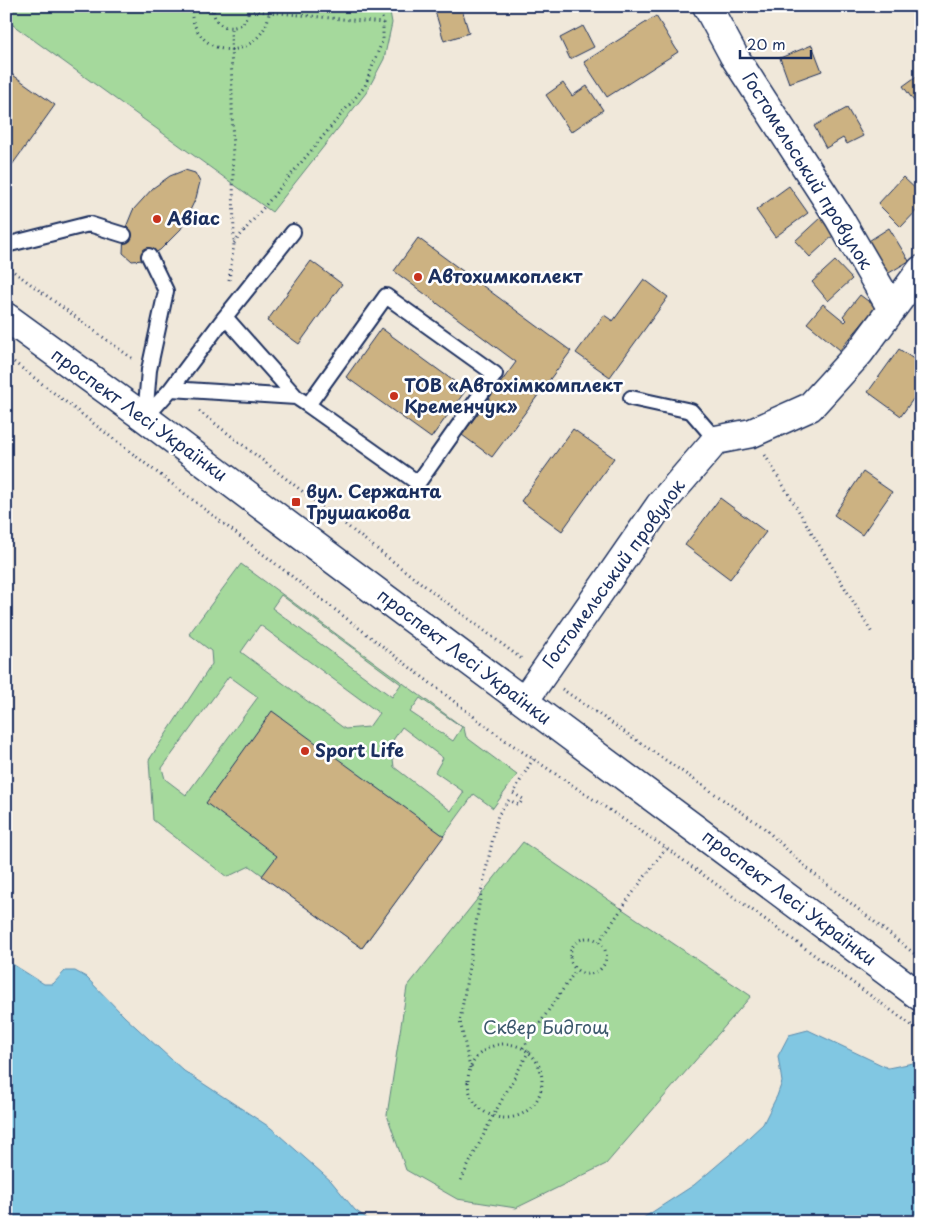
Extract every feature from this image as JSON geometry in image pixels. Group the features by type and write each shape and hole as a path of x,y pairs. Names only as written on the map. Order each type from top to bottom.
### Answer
{"street":[{"name":"Гостомельський провулок","path":"708,6 734,56 839,218 892,309"},
{"path":"716,440 752,433 810,407 860,352 921,270"},
{"name":"проспект Лесі Українки","path":"6,317 918,994"},
{"name":"Гостомельський провулок","path":"524,701 660,505 716,440"}],"lane":[{"path":"6,246 89,224 124,235"},
{"path":"144,418 171,388 293,232"},
{"path":"144,418 148,370 166,292 149,256"},
{"path":"225,318 302,401 418,483 495,374 386,296 302,401"},
{"path":"171,388 302,401"},
{"path":"631,398 691,411 716,440"}],"path":[{"path":"6,6 213,8 216,21 231,28 245,20 248,8 270,12 382,23"},
{"path":"191,7 195,29 202,38 210,44 231,50 251,44 259,37 265,28 270,12 269,6"},
{"path":"234,244 365,86 383,39 380,6"},
{"path":"225,318 234,244 231,28"},
{"path":"6,266 148,370"},
{"path":"6,356 499,736 666,848 921,1032"},
{"path":"171,388 409,574 542,674 763,828 809,870 921,959"},
{"path":"752,433 872,633"},
{"path":"470,1068 460,1021 498,814 509,800 519,805 523,799 513,793 533,758"},
{"path":"599,942 666,848"},
{"path":"588,938 599,942 606,952 602,968 592,974 576,970 570,959 572,947 576,942 588,938"},
{"path":"523,1048 576,970"},
{"path":"498,1044 511,1044 523,1048 537,1061 542,1074 542,1086 538,1099 530,1109 518,1116 506,1118 493,1116 482,1111 474,1102 469,1091 467,1080 470,1068 476,1057 486,1048 498,1044"},
{"path":"460,1180 528,1051"}],"green space":[{"path":"6,6 389,6 392,23 384,59 366,93 272,212 6,20"},
{"name":"Sport Life","path":"241,564 464,728 466,737 517,775 493,808 474,794 362,948 250,866 227,877 153,820 149,760 212,664 211,651 189,634","holes":["281,595 401,684 392,697 272,608","260,625 379,713 369,727 345,729 241,652","229,676 258,697 186,795 165,779 162,768","420,698 462,727 453,741 410,712","402,727 443,758 435,772 464,792 451,811 394,767 391,743"]},
{"name":"Сквер Бидгощ","path":"523,842 751,996 606,1164 516,1208 457,1199 406,1170 387,1115 407,987"}],"water":[{"path":"6,960 44,984 53,984 65,971 75,971 86,977 125,1017 184,1071 271,1128 331,1181 355,1210 372,1222 6,1222"},
{"path":"808,1030 888,1068 913,1063 921,1056 921,1222 637,1222 694,1185 763,1124 782,1082 778,1056 789,1035"}],"building":[{"path":"450,6 461,6 469,33 444,41 435,11"},
{"path":"656,16 678,52 607,97 584,62"},
{"path":"583,26 594,47 570,59 560,38"},
{"path":"812,45 822,71 789,83 780,58"},
{"path":"6,70 55,105 12,165 6,161"},
{"path":"921,73 921,111 903,86"},
{"path":"563,83 572,96 587,86 603,110 571,132 546,95"},
{"path":"847,108 863,136 847,144 843,138 826,148 814,126"},
{"name":"Авіас","path":"185,170 195,173 200,182 196,198 181,229 160,250 143,260 132,261 123,253 124,232 133,210 153,188 170,176"},
{"path":"903,177 921,194 921,206 901,227 878,204"},
{"path":"789,186 808,213 775,237 756,210"},
{"path":"821,217 835,234 810,257 795,241"},
{"path":"889,228 909,261 884,276 864,244"},
{"path":"418,238 571,351 492,457 462,435 516,362 394,271"},
{"path":"311,261 342,284 299,344 267,321"},
{"path":"835,261 852,279 828,301 812,282"},
{"path":"644,279 668,297 610,377 576,353 604,315 613,321"},
{"path":"860,295 876,307 840,350 807,323 823,304 845,322 847,320 843,316"},
{"path":"381,328 466,390 431,438 346,377"},
{"path":"899,349 921,364 921,388 901,416 868,392"},
{"path":"573,429 614,458 562,531 521,501"},
{"path":"863,472 892,492 862,535 834,515"},
{"path":"720,498 766,532 730,579 685,545"},
{"path":"272,711 444,836 362,948 262,876 277,856 206,803"}],"place":[{"name":"Авіас","path":"157,219"},
{"name":"Автохимкоплект","path":"418,277"},
{"name":"ТОВ «Автохімкомплект Кременчук»","path":"394,396"},
{"name":"вул. Сержанта Трушакова","path":"296,502"},
{"name":"Sport Life","path":"305,751"}]}
